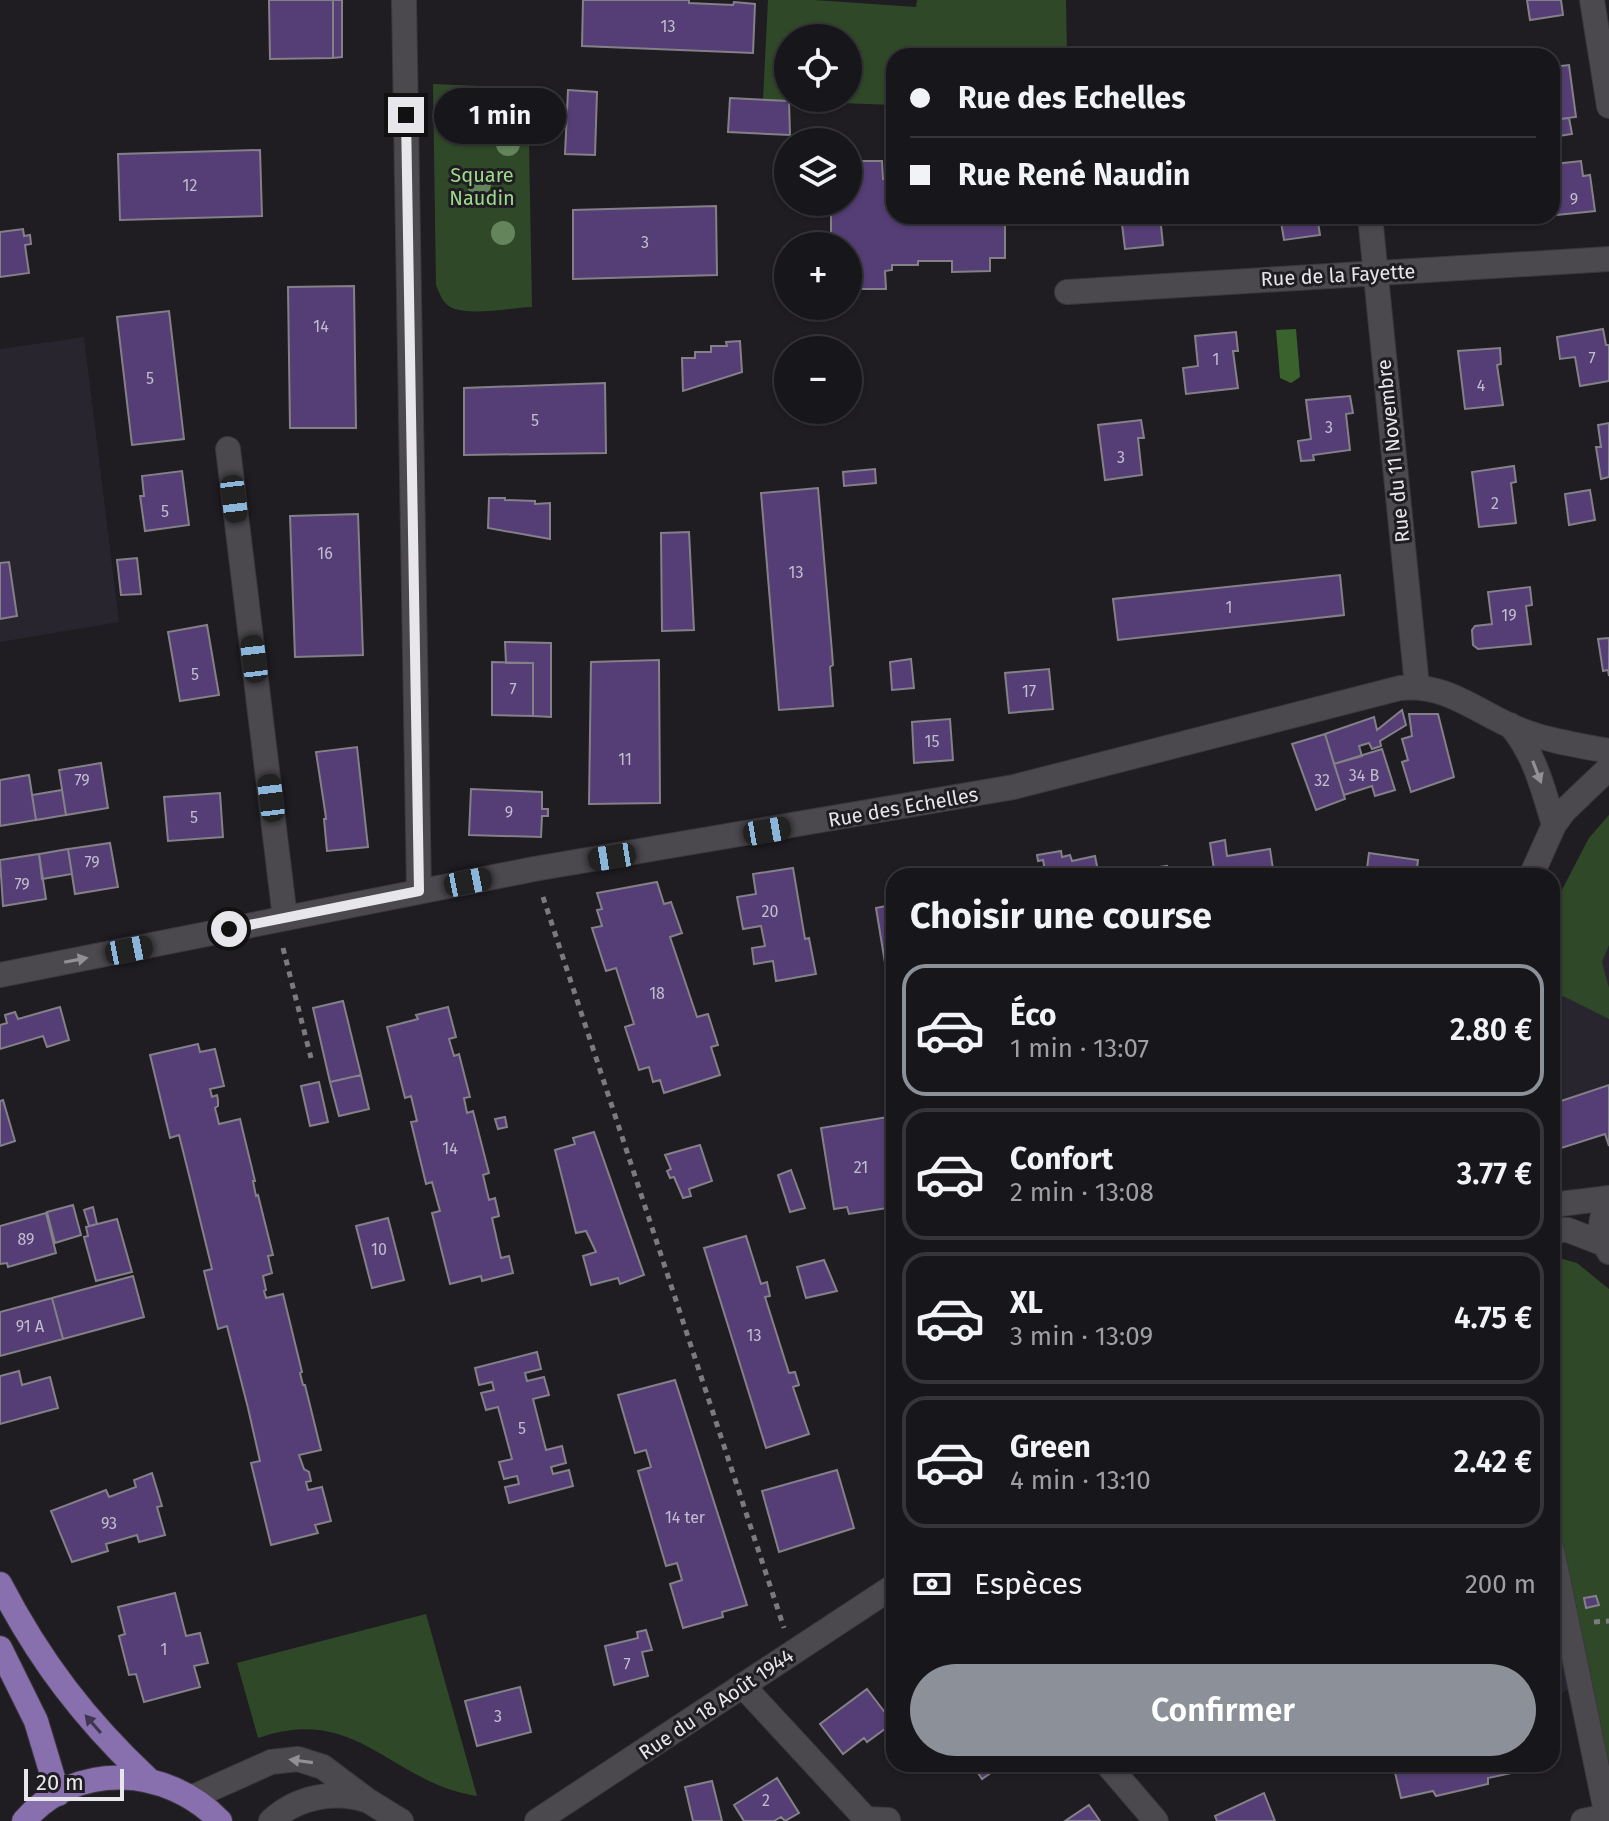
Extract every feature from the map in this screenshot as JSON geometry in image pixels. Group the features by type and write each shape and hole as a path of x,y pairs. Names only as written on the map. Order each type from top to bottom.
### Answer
{"main road":[{"path":"0,1584 37,1651 73,1701 95,1728 148,1779"},
{"path":"0,1648 36,1721 58,1794"},
{"path":"24,1821 58,1794 79,1784 125,1776 171,1786 193,1797 220,1821"}],"street":[{"path":"404,0 419,891"},
{"path":"1592,0 1609,106"},
{"name":"Rue du 11 Novembre","path":"1371,224 1417,686"},
{"name":"Rue de la Fayette","path":"1067,292 1609,259"},
{"path":"228,449 281,919"},
{"name":"Rue des Echelles","path":"0,975 534,869 1014,787 1388,690 1417,686 1436,689 1463,699 1536,736 1609,751"},
{"name":"Rue des Echelles","path":"1510,725 1533,761 1554,825"},
{"path":"1535,868 1554,825 1573,800 1609,768"},
{"path":"1560,1204 1609,1200 1601,1220 1601,1233 1607,1248"},
{"path":"1560,1230 1568,1230 1607,1248"},
{"path":"1560,1588 1608,1818 1583,1821"},
{"name":"Rue du 18 Août 1944","path":"537,1821 886,1591"},
{"path":"743,1686 845,1813 866,1819 888,1820"},
{"path":"193,1797 245,1771 289,1759 323,1767 401,1821"},
{"path":"1114,1772 1156,1821"},
{"path":"271,1821 285,1810 311,1799 339,1795 367,1800"}],"path":[{"path":"534,869 792,1654"},
{"path":"281,919 311,1058"}],"shaded area":[{"path":"1296,329 1300,377 1291,383 1280,378 1276,330"},
{"path":"84,337 119,622 0,642 0,349"},
{"path":"1609,815 1609,1146 1605,1135 1560,1149 1560,894 1589,838"},
{"path":"1560,1589 1579,1683 1560,1694"}],"green space":[{"path":"768,0 916,7 917,0 1066,0 1067,48 886,48 886,105 862,104 862,24 774,24 774,100 763,100"},
{"name":"Square Naudin","path":"433,84 528,88 532,307 463,311 448,305 439,293 436,285"},
{"path":"1609,815 1609,945 1602,962 1609,988 1609,1019 1563,996 1560,997 1560,894 1589,838"},
{"path":"1560,1258 1577,1263 1609,1289 1609,1816 1560,1587"},
{"path":"426,1614 477,1796 420,1777 372,1749 322,1730 293,1730 258,1738 237,1663"}],"building":[{"path":"269,0 333,0 333,58 270,59"},
{"path":"333,0 342,0 342,57 333,58"},
{"path":"583,0 689,0 689,3 755,4 753,53 582,46"},
{"path":"1527,0 1561,0 1563,15 1530,20"},
{"path":"1569,65 1576,117 1560,119 1560,66"},
{"path":"568,90 597,92 595,155 565,154"},
{"path":"453,93 472,94 471,116 451,115"},
{"path":"730,98 774,100 774,112 789,112 790,128 774,128 774,134 728,132"},
{"path":"1569,118 1572,134 1560,136 1560,119"},
{"path":"260,150 262,216 120,220 118,154"},
{"path":"862,161 882,161 883,179 886,179 886,224 1005,224 1005,258 990,258 990,271 952,272 952,261 892,265 892,270 885,271 886,289 862,289 862,232 831,232 831,216 862,216"},
{"path":"1581,161 1583,176 1590,175 1595,211 1560,215 1560,163"},
{"path":"716,206 717,275 573,279 573,210"},
{"path":"1122,224 1161,224 1163,245 1125,249"},
{"path":"1281,224 1318,224 1320,235 1284,240"},
{"path":"23,229 24,236 30,235 31,244 25,245 29,273 0,277 0,232"},
{"path":"354,286 356,428 290,428 288,287"},
{"path":"169,311 184,439 132,445 117,317"},
{"path":"1603,329 1606,345 1609,345 1609,381 1580,386 1575,357 1560,359 1557,337"},
{"path":"1236,332 1238,351 1233,351 1238,388 1186,394 1183,368 1198,366 1195,336"},
{"path":"740,341 742,372 683,391 682,358 695,358 695,352 711,352 711,346 727,346 726,342"},
{"path":"1500,348 1501,364 1497,365 1503,405 1465,409 1458,351"},
{"path":"605,383 606,453 464,455 464,388"},
{"path":"1350,396 1353,413 1346,414 1350,450 1313,455 1314,460 1301,461 1298,441 1311,439 1306,400"},
{"path":"1141,420 1144,438 1138,438 1142,475 1105,480 1098,425"},
{"path":"1609,423 1609,477 1601,479 1596,447 1601,447 1598,425"},
{"path":"1514,466 1516,482 1511,483 1516,523 1479,527 1472,472"},
{"path":"875,469 876,483 844,486 843,472"},
{"path":"182,471 189,525 145,531 140,496 144,496 142,476"},
{"path":"818,488 833,665 830,667 833,706 779,710 761,493"},
{"path":"1590,490 1595,520 1569,525 1565,494"},
{"path":"489,498 550,503 550,539 488,528"},
{"path":"358,514 363,655 295,657 290,516"},
{"path":"689,532 694,630 662,631 661,533"},
{"path":"137,558 141,594 121,595 117,560"},
{"path":"9,562 17,616 0,619 0,563"},
{"path":"1340,575 1344,615 1118,640 1113,599"},
{"path":"1530,587 1532,605 1526,606 1531,644 1478,649 1473,645 1472,630 1475,626 1492,624 1488,592"},
{"path":"207,625 219,695 180,701 168,632"},
{"path":"1609,638 1609,676 1608,670 1603,671 1598,639"},
{"path":"505,642 551,643 551,717 533,716 533,663 506,663"},
{"path":"911,659 914,688 892,690 890,662"},
{"path":"659,660 660,803 589,804 591,662"},
{"path":"492,662 533,663 533,716 492,715"},
{"path":"1049,669 1053,709 1009,713 1005,673"},
{"path":"1402,710 1406,725 1380,741 1381,746 1372,749 1369,743 1359,746 1362,756 1334,764 1325,734 1374,717 1377,730"},
{"path":"1409,714 1438,714 1454,777 1411,792 1402,762 1408,760 1402,739 1412,736"},
{"path":"950,719 953,760 914,763 912,722"},
{"path":"1325,734 1345,799 1316,810 1292,744"},
{"path":"357,747 368,847 327,851 326,819 316,752"},
{"path":"1382,749 1395,790 1375,796 1372,786 1344,795 1334,764"},
{"path":"101,763 108,808 66,815 59,770"},
{"path":"29,775 36,820 0,826 0,780"},
{"path":"471,789 542,792 542,809 548,809 548,816 542,816 541,837 469,835"},
{"path":"62,790 66,815 36,820 32,795"},
{"path":"220,793 223,837 168,841 164,797"},
{"path":"1225,840 1227,856 1270,849 1273,868 1214,868 1210,843"},
{"path":"110,843 118,887 75,894 68,849"},
{"path":"68,849 72,874 42,879 39,854"},
{"path":"1061,851 1062,857 1070,855 1072,861 1095,856 1097,868 1044,868 1043,860 1038,861 1037,855"},
{"path":"1369,853 1418,860 1417,868 1367,868"},
{"path":"39,854 46,899 3,906 0,860"},
{"path":"793,868 805,939 809,938 816,974 776,981 773,961 754,964 752,948 765,946 761,926 743,929 737,897 756,894 753,874"},
{"path":"657,882 664,904 671,902 682,933 670,937 697,1017 708,1014 718,1045 711,1047 720,1075 664,1093 660,1080 653,1082 649,1067 639,1070 625,1027 634,1024 616,968 606,971 592,928 602,926 597,910 602,909 597,893"},
{"path":"886,906 886,969 876,908"},
{"path":"343,1001 361,1075 330,1082 313,1008"},
{"path":"60,1007 69,1040 47,1047 43,1036 0,1049 0,1025 7,1023 5,1015 15,1012 18,1019"},
{"path":"448,1007 456,1037 449,1039 454,1056 459,1054 470,1097 464,1098 467,1113 473,1111 489,1173 483,1175 489,1200 495,1198 499,1216 492,1218 501,1258 509,1256 513,1273 482,1281 481,1276 450,1284 432,1213 440,1211 432,1182 426,1184 411,1122 417,1121 411,1096 405,1098 387,1027"},
{"path":"198,1044 200,1052 215,1049 224,1086 210,1089 212,1097 217,1095 218,1106 215,1108 219,1124 240,1119 256,1196 273,1255 268,1256 272,1273 263,1276 264,1291 266,1298 283,1294 321,1450 299,1455 304,1469 309,1472 311,1481 306,1482 308,1490 322,1487 331,1521 315,1525 318,1533 271,1545 251,1463 260,1461 248,1408 227,1326 218,1329 204,1271 212,1269 192,1187 179,1135 170,1138 150,1055"},
{"path":"361,1075 369,1109 339,1116 330,1082"},
{"path":"319,1082 328,1122 310,1126 301,1086"},
{"path":"1609,1085 1609,1146 1605,1134 1560,1148 1560,1101"},
{"path":"3,1100 15,1141 0,1146 0,1101"},
{"path":"505,1117 507,1127 498,1129 495,1119"},
{"path":"886,1117 886,1208 849,1214 847,1207 834,1209 821,1128"},
{"path":"594,1132 644,1275 620,1284 618,1278 591,1285 583,1256 596,1252 586,1231 576,1233 555,1150 575,1144 573,1138"},
{"path":"700,1145 712,1181 689,1189 691,1196 683,1198 674,1177 670,1178 667,1171 671,1169 665,1155"},
{"path":"791,1170 805,1208 790,1212 778,1175"},
{"path":"73,1205 81,1235 55,1243 47,1212"},
{"path":"93,1207 97,1224 89,1226 84,1210"},
{"path":"46,1213 56,1253 8,1267 7,1263 0,1264 0,1226"},
{"path":"388,1218 404,1280 372,1288 356,1226"},
{"path":"117,1219 132,1272 96,1281 84,1237 88,1236 86,1227"},
{"path":"746,1236 761,1284 767,1282 770,1296 765,1297 789,1373 795,1372 799,1385 793,1387 809,1434 766,1448 704,1248"},
{"path":"824,1260 837,1291 806,1298 797,1267"},
{"path":"133,1276 144,1317 63,1339 52,1298"},
{"path":"52,1298 63,1339 0,1356 0,1312"},
{"path":"537,1352 541,1369 525,1373 527,1381 544,1377 549,1395 533,1399 546,1450 562,1446 566,1463 551,1467 553,1474 569,1470 573,1486 509,1503 505,1487 519,1484 517,1476 504,1479 499,1462 512,1459 498,1407 486,1410 481,1393 494,1390 492,1382 479,1385 475,1368"},
{"path":"19,1371 22,1385 50,1377 58,1408 0,1424 0,1376"},
{"path":"675,1380 747,1605 722,1612 723,1617 683,1628 670,1584 682,1580 677,1563 666,1566 638,1471 651,1467 646,1450 635,1453 618,1395"},
{"path":"837,1470 854,1528 779,1552 762,1491"},
{"path":"152,1473 162,1506 157,1507 165,1535 139,1542 137,1535 106,1544 108,1551 72,1562 51,1511 106,1490 109,1497 136,1487 134,1480"},
{"path":"175,1593 186,1636 200,1633 208,1663 194,1666 200,1687 144,1702 136,1674 129,1675 119,1636 125,1634 118,1607"},
{"path":"1596,1596 1599,1605 1586,1608 1584,1598"},
{"path":"646,1630 652,1650 642,1652 648,1676 614,1685 605,1646 638,1638 637,1632"},
{"path":"520,1687 531,1732 477,1746 465,1701"},
{"path":"867,1689 886,1714 886,1728 867,1742 864,1738 843,1754 820,1724"},
{"path":"977,1772 992,1772 982,1779"},
{"path":"1395,1772 1516,1772 1488,1778 1488,1784 1436,1796 1433,1791 1401,1798"},
{"path":"777,1778 799,1813 785,1821 781,1817 774,1821 744,1821 734,1805"},
{"path":"712,1781 722,1821 693,1821 685,1787"},
{"path":"1264,1793 1275,1821 1217,1821 1215,1816"},
{"path":"1089,1805 1100,1821 1065,1821"}],"route":[{"path":"229,929 419,891 406,115"}]}
